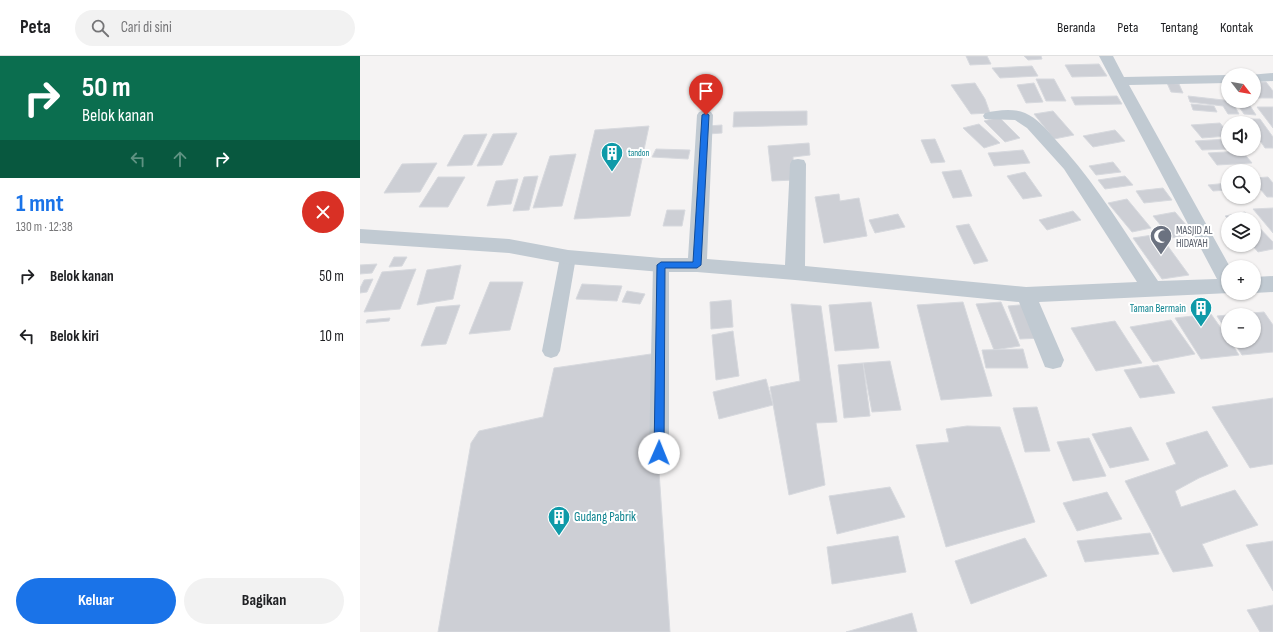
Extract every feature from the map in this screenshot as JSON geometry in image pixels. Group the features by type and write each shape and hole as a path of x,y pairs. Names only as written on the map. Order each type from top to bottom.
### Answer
{"street":[{"path":"1106,56 1221,268"},
{"path":"1261,78 1273,77"},
{"path":"1120,81 1221,79"},
{"path":"697,265 706,115"},
{"path":"991,116 1019,116 1033,125 1070,165 1152,289"},
{"path":"795,273 798,164"},
{"path":"360,236 510,246 568,257 661,265 697,265 795,273 1026,295 1221,286"},
{"path":"1261,285 1273,284"},
{"path":"1026,295 1053,360"}],"lane":[{"path":"551,351 568,257"},
{"path":"659,453 661,265"}],"building":[{"path":"966,56 987,56 991,64 970,65"},
{"path":"1024,56 1041,56 1042,59 1028,60"},
{"path":"1099,64 1107,76 1072,77 1065,65"},
{"path":"1032,66 1038,76 1000,78 992,68"},
{"path":"1036,79 1054,79 1066,101 1046,101"},
{"path":"1261,82 1266,82 1273,91 1273,98 1261,98"},
{"path":"975,83 985,99 990,113 971,114 951,85"},
{"path":"1034,83 1043,102 1026,103 1017,85"},
{"path":"1167,83 1179,84 1183,93 1171,92"},
{"path":"1117,96 1122,104 1075,105 1071,97"},
{"path":"1188,96 1221,100 1221,106 1190,102"},
{"path":"1191,104 1214,106 1217,112 1193,110"},
{"path":"1273,107 1273,128 1258,108"},
{"path":"1224,108 1236,108 1239,114 1228,114"},
{"path":"1240,108 1252,108 1256,115 1244,114"},
{"path":"807,111 807,125 733,127 734,112"},
{"path":"1053,111 1074,135 1054,139 1034,114"},
{"path":"999,117 1020,138 1005,142 984,121"},
{"path":"1261,120 1273,137 1273,148 1265,148 1261,142"},
{"path":"1220,123 1221,137 1202,138 1191,125"},
{"path":"979,124 1000,143 984,148 963,128"},
{"path":"722,125 722,133 708,134 708,126"},
{"name":"tandon","path":"649,126 630,216 574,219 595,130"},
{"path":"1115,130 1125,141 1093,147 1083,136"},
{"path":"517,133 502,165 477,166 493,134"},
{"path":"487,134 472,165 447,166 464,135"},
{"path":"935,139 945,162 931,163 921,140"},
{"path":"1221,139 1221,149 1202,150 1195,141"},
{"path":"809,143 810,155 793,157 794,180 772,181 768,146"},
{"path":"656,149 690,150 688,159 652,157"},
{"path":"1023,150 1030,163 994,166 988,153"},
{"path":"1221,152 1221,156 1246,156 1252,163 1217,165 1208,153"},
{"path":"576,154 562,206 533,208 550,156"},
{"path":"1113,162 1121,172 1096,175 1089,166"},
{"path":"437,163 420,192 384,193 402,164"},
{"path":"961,170 972,196 953,198 942,172"},
{"path":"1025,172 1042,196 1023,199 1007,176"},
{"path":"538,176 529,210 513,211 524,177"},
{"path":"1125,176 1133,185 1105,189 1098,180"},
{"path":"438,177 465,177 448,207 419,207"},
{"path":"1268,177 1273,183 1273,197 1267,197 1261,190 1261,178"},
{"path":"518,179 511,204 487,206 496,181"},
{"path":"1221,184 1221,190 1213,191 1208,185"},
{"path":"1163,188 1172,200 1144,203 1136,191"},
{"path":"839,194 840,201 859,198 867,236 824,243 815,197"},
{"path":"1127,199 1151,228 1132,232 1108,203"},
{"path":"1273,208 1273,233 1261,219 1261,212 1256,212 1253,209"},
{"path":"667,210 685,210 682,226 663,226"},
{"path":"1073,211 1081,220 1047,230 1039,220"},
{"path":"1175,212 1194,234 1171,238 1153,216"},
{"path":"898,214 905,227 875,233 869,220"},
{"path":"969,224 988,261 974,264 956,226"},
{"path":"1261,229 1273,242 1273,249 1261,251"},
{"name":"MASJID AL HIDAYAH","path":"1159,234 1189,275 1162,279 1133,238"},
{"path":"394,257 407,257 402,266 389,267"},
{"path":"377,264 372,273 360,274 360,265"},
{"path":"461,265 453,299 417,305 427,270"},
{"path":"416,269 400,309 364,312 382,272"},
{"path":"373,279 367,292 360,293 360,288 364,280"},
{"path":"490,282 523,282 510,330 469,334"},
{"path":"582,284 622,286 617,301 576,299"},
{"path":"627,291 645,294 640,304 622,302"},
{"path":"731,300 733,327 711,329 710,302"},
{"path":"871,302 879,348 835,351 829,305"},
{"path":"963,302 992,396 941,400 917,305"},
{"path":"1001,302 1020,346 994,350 976,304"},
{"path":"791,304 821,306 837,422 816,423 825,485 789,495 770,387 800,381"},
{"path":"1030,304 1043,338 1020,339 1008,306"},
{"path":"460,305 446,344 421,346 436,307"},
{"path":"1261,312 1264,312 1273,325 1273,352 1242,355 1238,348 1261,348"},
{"name":"Taman Bermain","path":"1211,314 1221,328 1221,348 1234,348 1239,355 1201,359 1175,318"},
{"path":"1217,316 1221,316 1221,322"},
{"path":"390,318 389,321 366,323 367,320"},
{"path":"1171,320 1195,354 1153,362 1130,327"},
{"path":"1115,321 1142,363 1096,371 1071,328"},
{"path":"733,331 739,376 716,380 712,335"},
{"path":"1023,349 1028,368 986,368 982,350"},
{"name":"Gudang Pabrik","path":"651,354 670,632 438,632 471,443 479,431 543,417 554,368"},
{"path":"890,361 901,410 872,412 863,363"},
{"path":"863,363 870,416 844,418 838,365"},
{"path":"1158,365 1175,393 1140,398 1124,370"},
{"path":"766,379 773,405 719,419 713,392"},
{"path":"1273,398 1273,464 1250,468 1212,407"},
{"path":"1037,407 1050,451 1025,452 1013,408"},
{"path":"967,426 1000,427 1035,522 946,547 916,445 949,442 946,429"},
{"path":"1131,427 1149,460 1110,468 1092,434"},
{"path":"1207,431 1228,466 1199,478 1175,491 1181,507 1235,490 1258,525 1202,544 1213,566 1173,572 1125,481 1176,464 1166,443"},
{"path":"1089,438 1106,476 1073,481 1057,442"},
{"path":"890,487 905,517 837,534 829,496"},
{"path":"1107,492 1122,519 1077,531 1063,503"},
{"path":"1150,533 1159,554 1085,562 1077,541"},
{"path":"898,536 906,572 832,584 827,547"},
{"path":"1025,538 1047,576 971,604 955,561"},
{"path":"1273,541 1273,591 1246,545"},
{"path":"1273,605 1273,632 1260,632 1247,610"},
{"path":"912,613 917,632 846,632"}],"place":[{"name":"tandon","path":"612,172"},
{"name":"MASJID AL HIDAYAH","path":"1161,256"},
{"name":"Taman Bermain","path":"1201,328"},
{"name":"Gudang Pabrik","path":"559,536"}],"route":[{"path":"659,453 661,265 697,265 706,115"}]}
